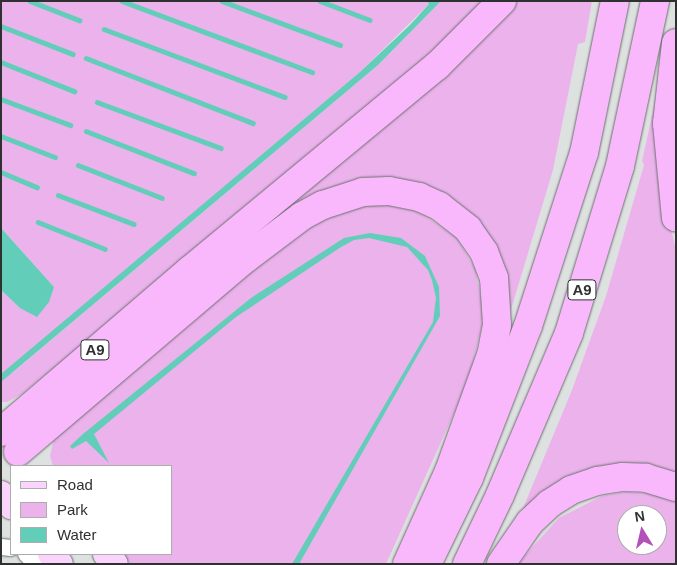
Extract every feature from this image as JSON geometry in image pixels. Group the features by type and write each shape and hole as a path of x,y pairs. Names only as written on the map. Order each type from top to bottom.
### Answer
{"highway":[{"name":"A9","path":"10,448 168,288 438,66 502,1"},
{"name":"A9","path":"427,564 469,478 528,326 584,153 615,1"},
{"name":"A9","path":"467,564 500,495 568,333 620,166 655,1"},
{"path":"676,44 667,124 676,218"},
{"name":"A9","path":"10,448 245,259 302,216 324,205 363,192 389,191 419,197 439,206 468,229 484,252 494,278 497,325 491,355 449,471 407,564"},
{"path":"501,564 530,522 549,504 571,490 597,481 623,477 646,478 676,487"}],"main road":[{"path":"1,494 10,505"}],"street":[{"path":"27,555 36,564"}],"green space":[{"path":"1,1 427,1 429,4 360,72 9,369 12,373 378,65 441,1 488,1 433,56 22,394 7,402 1,402 1,290 20,308 42,310 54,287 1,228"},
{"path":"515,1 592,1 585,42 578,44 553,170 503,336 460,211 355,185 42,414"},
{"path":"668,44 666,204 676,251 676,476 633,468 514,530 572,390 606,296 644,165 642,161"},
{"path":"382,203 420,212 456,237 475,268 483,307 482,326 468,382 386,564 131,564 124,555 172,555 172,465 53,465 50,456 55,433 305,227 346,208"},
{"path":"624,492 648,493 676,499 676,564 517,564 559,518 602,496"}],"water":[{"path":"427,1 441,1 378,65 1,382 1,374 360,72 410,25 429,4"},
{"path":"1,228 54,287 49,302 37,317 20,308 1,290"},
{"path":"370,233 401,238 425,256 439,287 440,316 299,564 292,564 433,322 436,298 432,280 428,270 407,247 369,238 354,240 341,247 236,317 94,434 109,463 86,441 72,449 70,446 83,434 251,298 344,238"}],"waterway":[{"path":"30,1 79,20"},
{"path":"122,1 312,72"},
{"path":"222,1 340,45"},
{"path":"320,1 370,20"},
{"path":"1,26 73,54"},
{"path":"104,29 285,97"},
{"path":"86,58 253,123"},
{"path":"1,62 74,91"},
{"path":"1,99 70,125"},
{"path":"97,102 221,148"},
{"path":"86,131 194,173"},
{"path":"1,136 55,157"},
{"path":"78,165 162,198"},
{"path":"1,172 37,187"},
{"path":"58,195 134,224"},
{"path":"38,222 105,249"}]}
